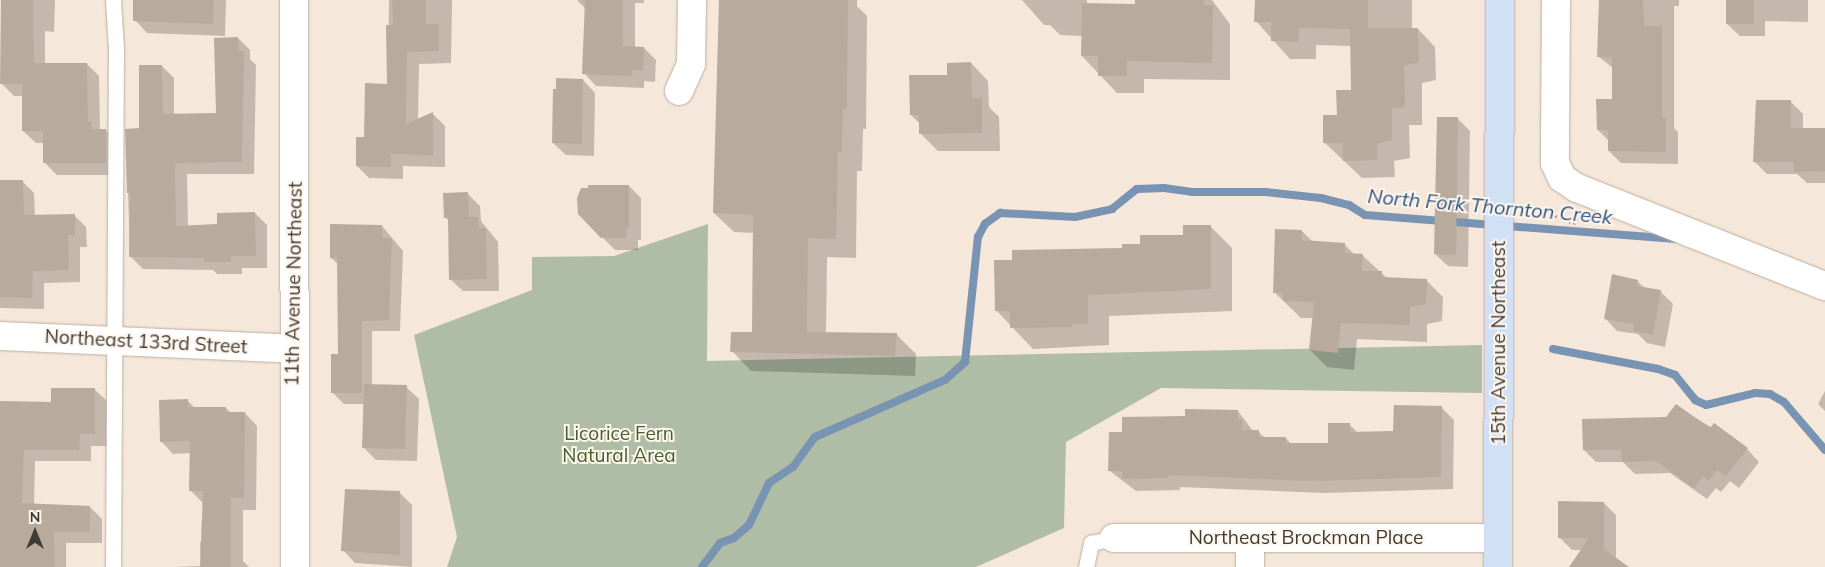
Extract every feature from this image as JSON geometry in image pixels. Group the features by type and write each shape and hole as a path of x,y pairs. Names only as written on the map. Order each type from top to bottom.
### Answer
{"main road":[{"name":"15th Avenue Northeast","path":"1498,567 1500,0"}],"street":[{"name":"11th Avenue Northeast","path":"294,0 295,188 292,349 295,567"},
{"path":"679,91 691,64 692,0"},
{"path":"1556,0 1555,163 1562,178 1582,190 1825,286"},
{"name":"Northeast 133rd Street","path":"0,336 292,349"},
{"name":"Northeast Brockman Place","path":"1114,538 1498,538"},
{"path":"1250,538 1250,567"}],"lane":[{"path":"113,0 116,49 113,567"},
{"path":"1086,567 1091,543 1114,538"}],"path":[{"path":"1528,204 1574,224 1580,209"}],"green space":[{"name":"Licorice Fern Natural Area","path":"708,224 707,361 1482,345 1482,393 1161,388 1066,442 1064,528 976,567 447,567 457,537 414,335 532,290 532,257 614,256"}],"building":[{"path":"1,0 33,0 34,63 87,63 88,122 91,122 91,129 106,129 106,163 43,163 43,131 22,131 22,84 0,84"},
{"path":"133,0 214,0 213,24 133,21"},
{"path":"392,0 426,0 426,24 439,24 439,51 407,52 406,124 433,112 433,155 391,154 391,167 356,166 356,137 364,137 365,83 387,84 386,25 393,25"},
{"path":"585,0 623,0 623,46 644,47 643,70 632,70 632,76 582,74"},
{"path":"719,0 848,0 847,109 843,109 842,152 838,152 836,239 808,238 807,332 897,333 895,356 730,352 731,332 752,332 753,215 713,213"},
{"path":"1135,0 1205,0 1204,5 1213,5 1212,63 1127,61 1127,76 1098,76 1098,56 1081,56 1082,3 1135,4"},
{"path":"1255,0 1368,0 1368,28 1418,28 1419,62 1404,66 1405,107 1392,108 1392,140 1377,144 1377,160 1343,161 1343,143 1323,143 1323,115 1337,115 1336,90 1351,90 1350,29 1299,28 1299,42 1271,41 1271,22 1254,22"},
{"path":"1599,0 1643,0 1644,26 1662,26 1662,118 1666,118 1666,152 1608,151 1608,130 1597,130 1596,99 1612,99 1612,57 1597,57"},
{"path":"1726,0 1754,0 1754,24 1726,24"},
{"path":"238,37 239,51 244,51 242,162 175,163 176,226 217,224 217,213 255,212 256,256 231,256 231,262 204,262 204,258 129,257 130,193 127,193 125,129 139,128 139,65 162,65 163,114 216,113 214,38"},
{"path":"971,62 972,98 982,98 982,133 919,134 919,115 910,115 909,75 947,75 947,63"},
{"path":"556,78 583,79 582,144 552,143 553,89 556,89"},
{"path":"1756,100 1791,100 1791,128 1825,128 1825,171 1794,172 1794,162 1753,162"},
{"path":"1437,117 1458,117 1456,255 1434,254"},
{"path":"0,180 23,180 24,215 75,214 75,235 68,235 69,270 33,271 32,298 0,297"},
{"path":"588,185 629,185 629,228 626,228 626,238 601,238 578,214 577,198 581,188 588,188"},
{"path":"468,192 469,217 478,217 479,228 486,228 487,279 449,280 448,218 444,218 443,193"},
{"path":"330,224 382,225 382,238 392,238 389,320 362,321 362,393 331,393 331,354 338,354 337,258 330,258"},
{"path":"1183,225 1211,225 1211,289 1088,295 1088,324 1072,324 1072,327 1010,328 1010,311 995,311 994,260 1012,260 1012,250 1122,248 1122,244 1140,244 1140,235 1183,235"},
{"path":"1275,229 1302,230 1302,240 1345,243 1345,253 1363,254 1362,271 1382,271 1382,277 1427,279 1426,304 1410,307 1410,325 1341,323 1338,353 1309,350 1314,302 1283,301 1283,293 1273,293"},
{"path":"1612,274 1638,280 1637,286 1661,290 1653,335 1633,331 1634,324 1604,319"},
{"path":"364,384 407,385 405,449 362,448"},
{"path":"51,388 95,388 95,434 80,434 79,450 24,450 22,503 90,506 90,532 54,532 55,567 0,567 0,401 51,402"},
{"path":"188,399 188,407 226,407 226,412 245,412 244,498 231,498 231,567 200,567 203,491 189,491 190,441 160,442 159,400"},
{"path":"1676,404 1710,428 1714,423 1748,448 1726,476 1717,470 1708,481 1703,476 1694,488 1656,461 1622,462 1621,450 1583,450 1582,419 1666,417"},
{"path":"1394,405 1442,406 1441,477 1311,481 1168,475 1168,478 1122,479 1122,471 1108,471 1109,432 1122,432 1122,417 1185,416 1185,409 1238,410 1238,419 1242,419 1242,430 1259,430 1259,437 1286,437 1286,443 1328,443 1328,423 1350,423 1350,432 1393,431"},
{"path":"345,489 400,491 400,555 341,551"},
{"path":"1558,501 1604,502 1604,549 1629,567 1569,567 1589,538 1558,538"}],"waterway":[{"name":"North Fork Thornton Creek","path":"702,567 720,543 734,538 749,525 769,483 793,467 815,437 945,380 965,362 978,237 985,224 1000,213 1075,217 1112,209 1137,189 1164,188 1192,192 1265,192 1321,198 1349,205 1365,215 1676,239"},
{"name":"North Fork Thornton Creek","path":"1553,349 1658,369 1675,375 1695,400 1706,405 1755,393 1770,394 1784,402 1825,450"}]}
